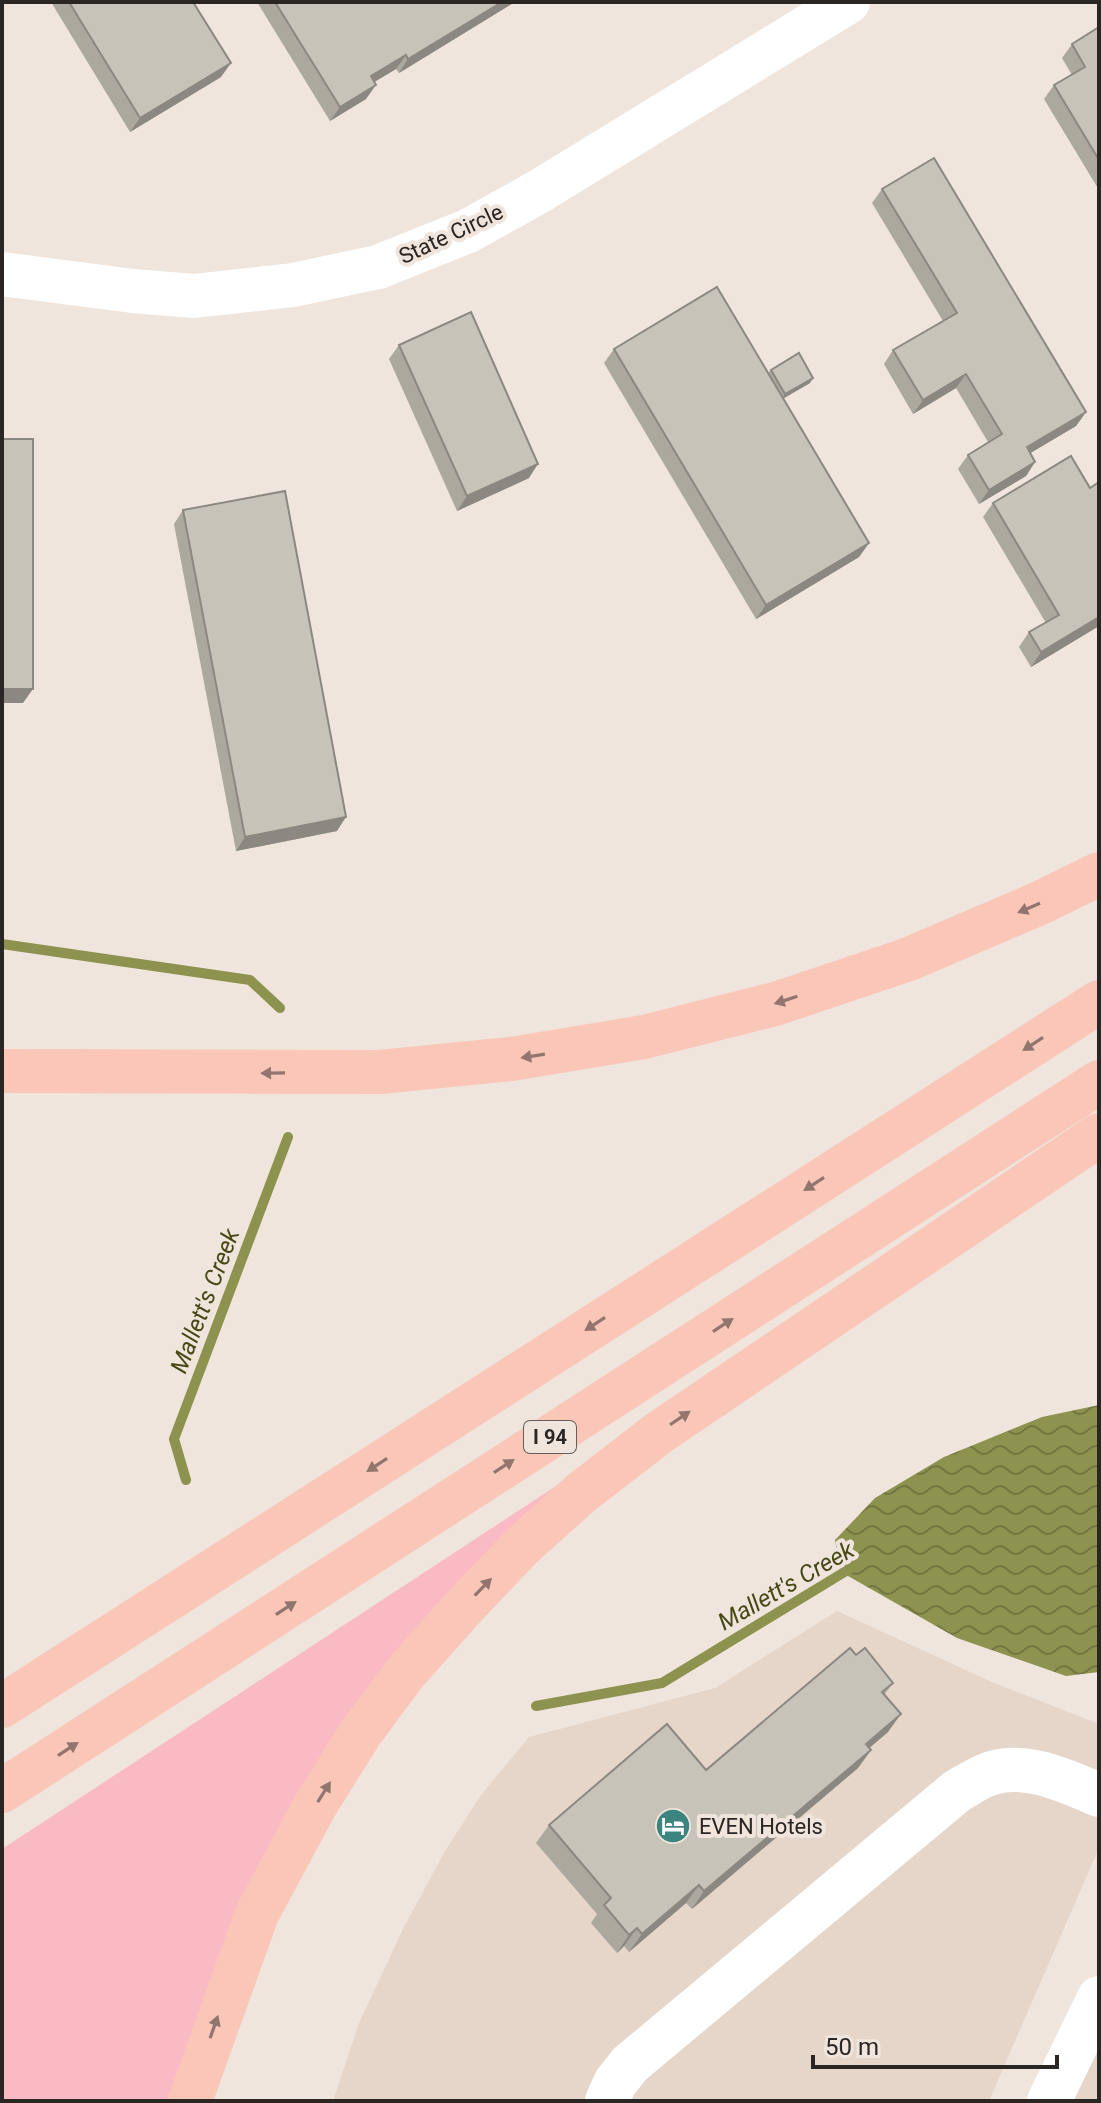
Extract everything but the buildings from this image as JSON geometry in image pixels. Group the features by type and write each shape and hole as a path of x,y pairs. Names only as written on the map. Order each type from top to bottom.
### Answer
{"highway":[{"path":"2,1071 380,1072 511,1059 644,1037 775,1004 909,959 1099,874"},
{"path":"2,1706 1099,1002"},
{"name":"I 94","path":"3,1791 1099,1082"},
{"path":"190,2101 257,1914 315,1806 360,1734 405,1673 462,1609 521,1547 581,1493 660,1432 1099,1135"}],"street":[{"name":"State Circle","path":"2,274 194,296 293,285 378,267 468,231 527,198 848,2"},
{"path":"607,2101 615,2083 630,2064 957,1791 987,1774 1027,1770 1055,1776 1099,1795"},
{"path":"1049,2101 1099,1998"}],"shaded area":[{"path":"602,1456 451,1598 173,2101 2,2101 2,1849"},
{"path":"837,1611 992,1682 1099,1724 1099,1848 989,2101 333,2101 359,2023 403,1929 445,1851 481,1795 529,1737 715,1688"},
{"path":"1099,1998 1099,2101 1049,2101"}],"water":[{"path":"1099,1405 1099,1672 1066,1676 957,1638 841,1572 835,1540 875,1498 944,1457 1042,1417"}],"waterway":[{"name":"Mallett's Creek","path":"2,944 250,980 280,1008"},
{"name":"Mallett's Creek","path":"186,1480 174,1439 288,1137"},
{"name":"Mallett's Creek","path":"536,1706 662,1683 851,1568"}],"place":[{"name":"EVEN Hotels","path":"673,1826"}]}
